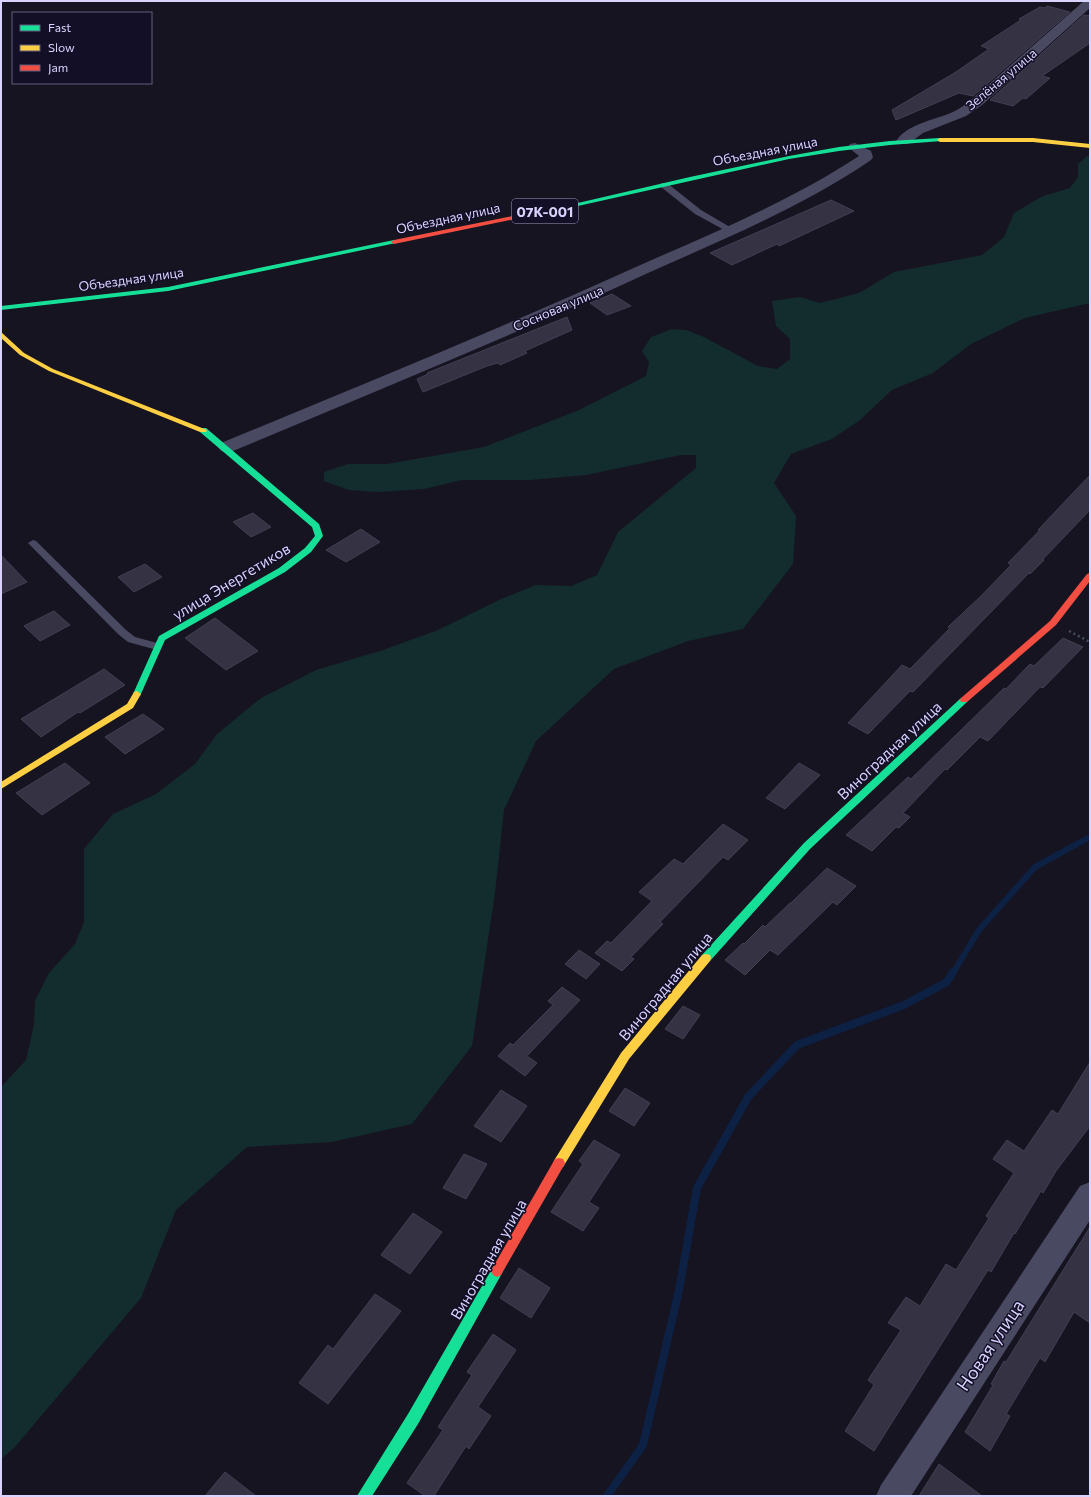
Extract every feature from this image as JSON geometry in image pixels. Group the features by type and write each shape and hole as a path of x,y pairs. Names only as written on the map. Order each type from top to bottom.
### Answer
{"street":[{"name":"Зелёная улица","path":"903,141 918,130 961,113 977,102 1090,2"},
{"name":"Объездная улица","path":"1,308 168,289 309,261 742,167 855,147 903,141 959,139 1033,140 1090,146"},
{"name":"Сосновая улица","path":"226,447 592,294 798,199 843,174 866,157 866,154 855,147"},
{"name":"улица Энергетиков","path":"1,334 22,354 51,370 206,431 316,526 319,536 308,550 282,570 162,638 153,653 146,680 130,706 5,783"},
{"name":"Виноградная улица","path":"364,1496 413,1419 560,1161 626,1056 708,956 808,846 948,714 1053,623 1090,576"},
{"name":"Новая улица","path":"892,1496 1090,1195"}],"lane":[{"path":"664,185 698,212 731,230"},
{"path":"33,543 122,632 132,640 157,646"},
{"path":"1,772 5,783"}],"green space":[{"path":"1087,156 1090,156 1090,303 1025,318 971,344 933,373 892,390 860,420 832,439 791,454 774,483 796,516 793,564 743,629 688,641 614,669 536,741 504,810 495,893 472,1046 412,1124 332,1142 247,1147 176,1210 141,1298 14,1448 1,1459 1,1087 26,1060 34,1024 35,1001 49,973 75,944 84,922 84,849 113,814 156,794 195,764 217,734 261,698 316,670 383,650 438,630 501,599 536,585 571,586 597,575 618,532 696,468 696,455 681,455 586,475 530,480 462,480 424,489 379,492 349,490 324,481 324,472 348,464 387,464 484,447 579,410 646,376 649,362 642,351 651,337 672,329 686,330 704,337 758,366 777,369 790,359 790,339 776,326 772,301 800,297 820,303 859,293 894,272 982,255 1004,237 1014,213 1043,196 1070,188 1078,177 1078,164"}],"building":[{"path":"1047,6 1070,12 973,96 959,93 896,120 892,110 956,72 989,49 981,46 1021,20 1019,19 1040,7 1045,8"},
{"path":"1084,15 1090,16 1090,43 1042,76 1050,78 1026,99 1023,98 1013,106 990,100"},
{"path":"831,200 854,211 779,246 777,244 732,265 710,253"},
{"path":"612,294 631,306 607,315 590,303"},
{"path":"567,317 572,330 525,351 527,353 500,365 498,363 487,366 423,392 417,379 428,374 427,373"},
{"path":"1090,475 1090,510 1043,559 1044,560 1030,574 1029,573 913,692 910,691 868,734 848,723 902,665 910,669 950,628 948,627 1011,565 1008,563"},
{"path":"253,513 271,527 251,537 233,522"},
{"path":"361,529 380,542 346,562 326,550"},
{"path":"1,555 27,582 1,594"},
{"path":"145,564 162,577 134,592 118,577"},
{"path":"54,611 70,625 40,641 24,626"},
{"path":"215,618 258,651 226,670 185,638"},
{"path":"1063,638 1083,647 1043,688 1040,687 988,741 980,737 947,770 945,769 903,813 910,817 899,828 896,827 872,851 846,835 908,777 911,779 1004,688 1006,689 1030,664 1034,666"},
{"path":"104,669 125,685 80,713 78,712 41,737 21,719"},
{"path":"143,714 164,729 125,754 105,737"},
{"path":"65,763 90,783 42,815 16,793"},
{"path":"799,763 820,775 785,809 766,798"},
{"path":"723,824 748,840 728,860 723,857 660,922 663,924 631,957 634,959 622,971 595,953 607,941 611,943 652,901 639,892 674,859 683,864"},
{"path":"827,868 856,886 837,905 833,902 778,955 770,950 745,975 725,960 763,925 765,927"},
{"path":"579,950 600,964 586,979 565,964"},
{"path":"562,987 580,1000 527,1056 537,1063 525,1076 498,1056 510,1043 513,1045 553,1005 548,1001"},
{"path":"683,1006 700,1015 683,1039 665,1029"},
{"path":"1090,1062 1090,1126 1056,1171 1043,1193 1041,1191 991,1272 988,1270 874,1451 845,1431 874,1385 868,1380 901,1330 888,1323 906,1297 920,1306 946,1264 956,1270 989,1218 986,1216 1014,1173 993,1159 1007,1140 1024,1151 1052,1110 1058,1114"},
{"path":"625,1088 650,1103 634,1126 609,1111"},
{"path":"501,1090 527,1106 501,1142 474,1126"},
{"path":"594,1140 620,1155 589,1202 599,1208 583,1231 551,1212 583,1164 579,1161"},
{"path":"464,1154 487,1164 466,1199 443,1188"},
{"path":"413,1213 442,1232 410,1274 381,1255"},
{"path":"1090,1227 1090,1323 1074,1312 1045,1362 1040,1358 1006,1414 1010,1416 990,1451 965,1432 993,1385 991,1384 1004,1361 1006,1362"},
{"path":"519,1268 550,1288 531,1318 500,1298"},
{"path":"375,1294 401,1311 328,1404 299,1383 328,1345 333,1349"},
{"path":"493,1334 516,1350 478,1407 491,1416 469,1449 466,1446 434,1496 425,1496 407,1483 443,1430 438,1427 472,1375 467,1372"},
{"path":"939,1464 982,1496 919,1496"},
{"path":"225,1472 256,1496 205,1496"}],"waterway":[{"path":"953,973 979,930 1035,867 1090,837"},
{"path":"607,1496 643,1445 679,1290 697,1188 748,1097 797,1045 904,1005 947,982 953,972"}],"traffic: fast":[{"path":"542,212 789,157 890,143 940,140"},
{"path":"1,308 168,289 394,242"},
{"path":"137,694 162,638 282,570 308,550 319,536 316,526 203,430"},
{"path":"706,958 807,846 964,700"},
{"path":"364,1496 413,1419 497,1271"}],"traffic: slow":[{"path":"940,140 1033,140 1090,146"},
{"path":"1,334 22,354 51,370 203,430"},
{"path":"1,786 130,706 137,694"},
{"path":"559,1163 625,1056 706,958"}],"traffic: jam":[{"path":"394,242 542,212"},
{"path":"964,700 1053,623 1090,576"},
{"path":"497,1271 559,1163"}]}
